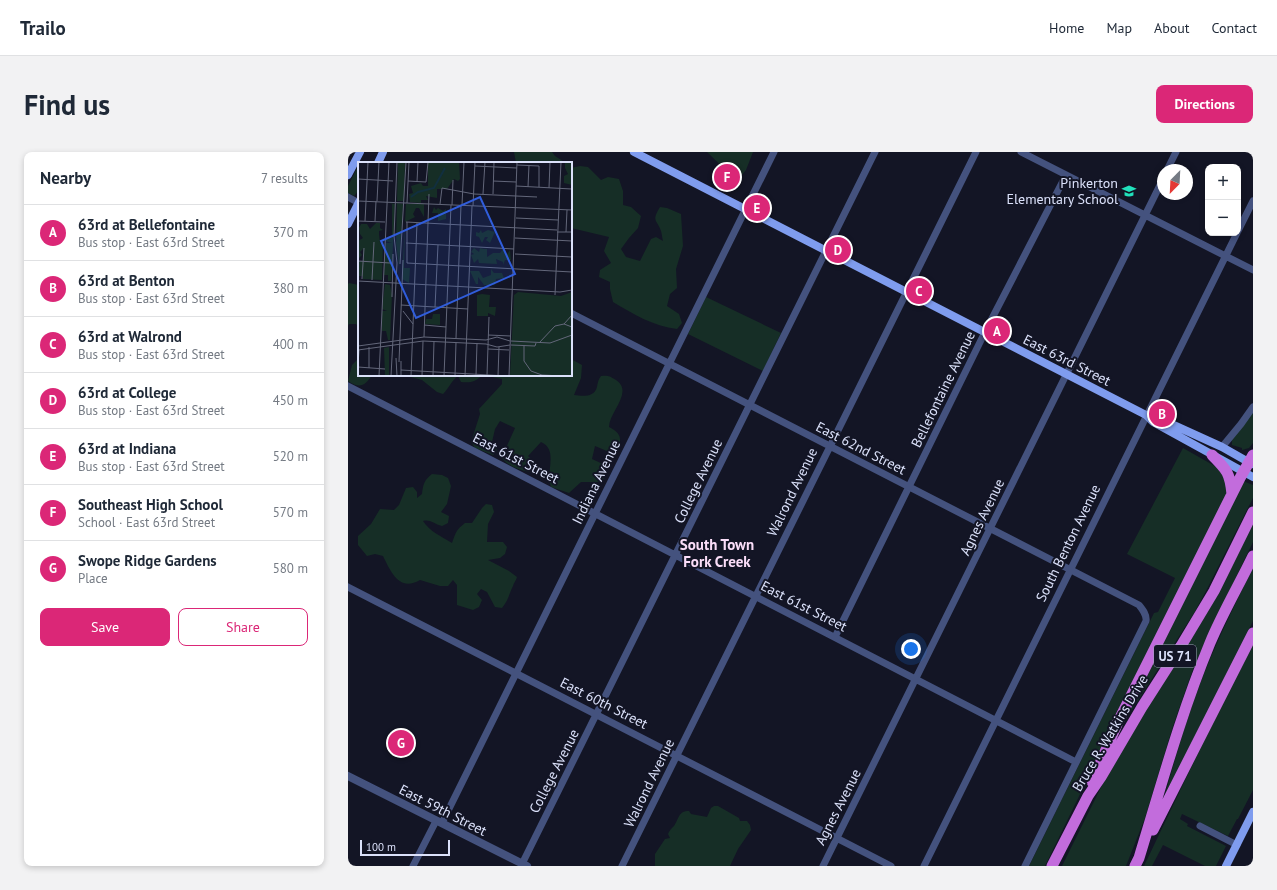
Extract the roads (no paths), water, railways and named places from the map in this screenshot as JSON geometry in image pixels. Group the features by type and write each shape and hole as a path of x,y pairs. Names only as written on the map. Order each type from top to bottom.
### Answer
{"highway":[{"path":"1212,455 1230,476 1232,495"},
{"path":"1088,796 1093,776 1118,722 1232,495 1250,466"},
{"name":"Bruce R. Watkins Drive","path":"1052,866 1088,796 1214,591 1253,512"},
{"name":"US 71","path":"1137,862 1184,712 1210,641 1253,556"},
{"path":"1137,862 1253,633"}],"main road":[{"path":"348,175 360,152"},
{"path":"378,162 383,152"},
{"name":"East 63rd Street","path":"634,152 1146,415 1156,417 1222,447 1250,466"},
{"path":"348,224 358,204"},
{"name":"East 63rd Street","path":"1146,415 1153,422 1212,455 1250,466"},
{"path":"1226,866 1253,812"}],"street":[{"name":"Indiana Avenue","path":"413,866 439,822 516,672 774,152"},
{"name":"College Avenue","path":"520,864 597,714 875,152"},
{"name":"Walrond Avenue","path":"622,866 976,152"},
{"path":"1021,152 1253,270"},
{"path":"1170,164 1176,152"},
{"name":"Bellefontaine Avenue","path":"835,637 985,332 1066,175"},
{"name":"Agnes Avenue","path":"823,866 1157,191"},
{"path":"348,197 358,202"},
{"name":"South Benton Avenue","path":"1241,224 1253,200"},
{"name":"South Benton Avenue","path":"924,866 1235,236"},
{"name":"East 62nd Street","path":"572,314 908,488 1139,605 1145,614 1146,621 1076,762"},
{"name":"East 61st Street","path":"348,386 1076,762"},
{"path":"1222,447 1253,407"},
{"name":"East 60th Street","path":"348,587 516,672 890,866"},
{"path":"1025,866 1076,762"},
{"name":"East 59th Street","path":"348,776 520,864"},
{"path":"1200,826 1237,845"}],"place":[{"name":"Southeast High School","path":"727,177"},
{"name":"Pinkerton Elementary School","path":"1129,191"},
{"name":"63rd at Indiana","path":"757,208"},
{"name":"63rd at College","path":"838,250"},
{"name":"63rd at Walrond","path":"919,291"},
{"name":"63rd at Bellefontaine","path":"997,331"},
{"name":"63rd at Benton","path":"1162,414"},
{"name":"Swope Ridge Gardens","path":"401,743"}],"district":[{"name":"South Town Fork Creek","path":"717,554"}]}
